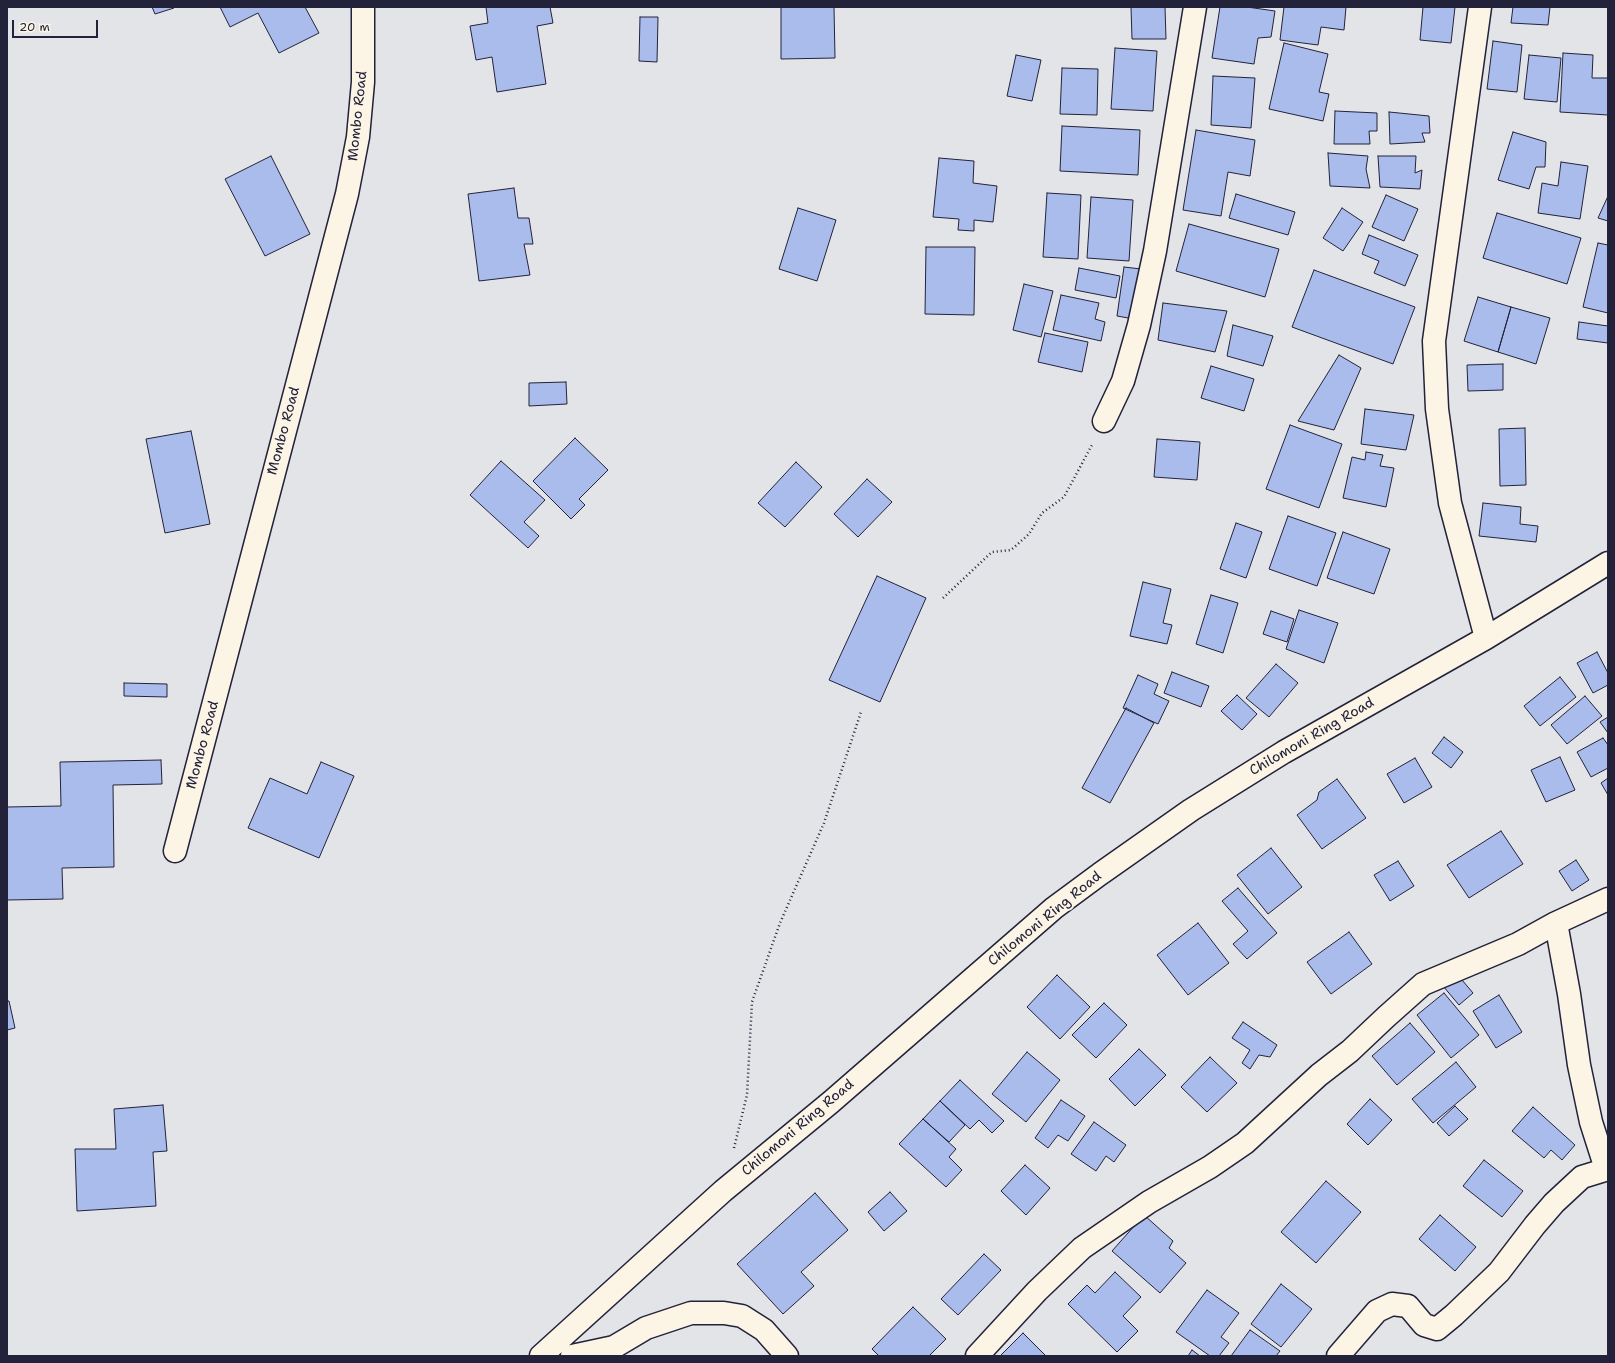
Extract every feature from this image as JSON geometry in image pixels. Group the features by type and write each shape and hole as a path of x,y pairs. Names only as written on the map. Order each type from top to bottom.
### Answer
{"street":[{"name":"Mombo Road","path":"175,851 347,194 358,137 363,82 363,7"},
{"path":"1104,421 1123,381 1139,325 1155,251 1195,7"},
{"path":"1480,7 1434,341 1437,409 1450,503 1486,638"},
{"name":"Chilomoni Ring Road","path":"541,1356 723,1191 831,1102 1054,908 1191,810 1284,752 1486,638 1608,564"},
{"path":"977,1356 1037,1291 1082,1248 1149,1202 1210,1167 1245,1143 1319,1075 1350,1051 1423,984 1518,944 1556,923 1608,899"},
{"path":"1338,1356 1377,1311 1392,1304 1408,1306 1424,1325 1437,1329 1454,1316 1500,1272 1535,1225 1554,1203 1582,1177 1607,1168 1591,1122 1579,1065 1569,994 1556,923"},
{"path":"572,1356 614,1347 646,1328 691,1313 724,1313 742,1316 764,1330 787,1356"}],"path":[{"path":"943,598 992,552 1011,550 1029,534 1042,513 1064,496 1104,421"},
{"path":"723,1191 747,1095 752,1002 780,923 824,823 861,712"}],"building":[{"path":"152,7 174,7 174,8 155,14"},
{"path":"220,7 305,7 319,33 279,53 258,13 230,27"},
{"path":"486,7 550,7 553,23 537,26 546,84 497,92 492,57 476,60 470,26 488,23"},
{"path":"781,7 834,7 835,58 781,59"},
{"path":"1131,7 1165,7 1166,39 1132,39"},
{"path":"1220,7 1247,7 1275,11 1271,37 1258,38 1254,64 1212,58"},
{"path":"1284,7 1346,7 1344,30 1321,27 1318,45 1280,40"},
{"path":"1423,7 1455,7 1451,43 1420,40"},
{"path":"1513,7 1550,7 1548,25 1511,23"},
{"path":"640,17 658,17 657,62 639,61"},
{"path":"1493,41 1522,45 1517,92 1487,89"},
{"path":"1284,43 1328,54 1319,92 1329,94 1323,121 1269,109"},
{"path":"1115,48 1157,51 1153,111 1111,109"},
{"path":"1563,53 1593,55 1592,78 1608,78 1608,115 1560,112"},
{"path":"1016,55 1041,60 1032,101 1007,96"},
{"path":"1529,55 1561,58 1557,102 1524,99"},
{"path":"1062,68 1098,69 1097,115 1060,114"},
{"path":"1213,76 1255,78 1251,128 1211,125"},
{"path":"1335,111 1377,113 1377,131 1369,131 1370,144 1334,144"},
{"path":"1389,112 1429,116 1430,133 1422,133 1425,142 1390,144"},
{"path":"1062,126 1140,130 1138,175 1060,171"},
{"path":"1196,130 1255,140 1250,176 1228,172 1221,216 1183,210"},
{"path":"1513,132 1546,142 1545,167 1536,167 1529,189 1498,180"},
{"path":"1328,153 1368,156 1366,169 1370,188 1330,186"},
{"path":"271,156 310,234 265,256 225,179"},
{"path":"1378,156 1416,156 1415,173 1422,170 1420,189 1380,187"},
{"path":"939,158 974,161 973,183 997,186 993,222 974,220 974,231 958,230 959,219 933,217"},
{"path":"1561,162 1588,166 1580,219 1538,213 1542,183 1558,186"},
{"path":"514,188 518,218 529,218 533,244 524,244 530,275 479,281 468,194"},
{"path":"1047,193 1081,195 1078,259 1043,257"},
{"path":"1236,194 1295,212 1288,235 1229,218"},
{"path":"1386,195 1418,209 1404,241 1372,227"},
{"path":"1608,196 1608,221 1598,218"},
{"path":"1091,197 1133,200 1129,261 1087,258"},
{"path":"798,208 836,220 817,281 779,269"},
{"path":"1342,208 1363,222 1343,251 1323,238"},
{"path":"1497,213 1581,238 1567,284 1483,258"},
{"path":"1189,224 1279,249 1265,297 1176,271"},
{"path":"1369,235 1418,255 1405,286 1374,273 1379,261 1362,254"},
{"path":"1598,243 1608,245 1608,313 1583,307"},
{"path":"926,247 975,247 974,315 925,314"},
{"path":"1124,267 1141,269 1134,319 1117,316"},
{"path":"1079,268 1120,276 1116,298 1075,290"},
{"path":"1314,270 1415,307 1393,364 1292,327"},
{"path":"1024,284 1053,291 1041,337 1013,330"},
{"path":"1061,295 1099,303 1095,319 1105,322 1101,341 1053,330"},
{"path":"1478,297 1511,307 1498,352 1464,341"},
{"path":"1163,303 1227,311 1215,352 1158,340"},
{"path":"1511,307 1550,318 1536,364 1498,352"},
{"path":"1579,322 1608,326 1608,343 1577,339"},
{"path":"1233,325 1273,336 1263,366 1227,356"},
{"path":"1045,333 1088,342 1082,372 1038,362"},
{"path":"1339,355 1361,368 1334,430 1298,421"},
{"path":"1503,364 1503,390 1468,391 1467,365"},
{"path":"1211,366 1254,379 1244,411 1201,398"},
{"path":"566,382 567,404 529,406 529,383"},
{"path":"1365,409 1414,415 1406,450 1361,444"},
{"path":"1290,425 1342,444 1319,508 1266,489"},
{"path":"1525,428 1526,485 1500,486 1499,429"},
{"path":"191,431 210,524 165,533 146,439"},
{"path":"575,438 608,470 579,499 585,505 571,519 533,481"},
{"path":"1157,439 1200,442 1197,480 1154,477"},
{"path":"1366,452 1383,455 1380,466 1394,468 1386,507 1343,498 1352,457 1365,460"},
{"path":"501,461 545,500 524,522 539,536 528,548 470,495"},
{"path":"796,462 822,487 785,527 758,503"},
{"path":"867,479 892,502 858,537 834,514"},
{"path":"1483,503 1521,507 1520,524 1538,526 1536,542 1479,536"},
{"path":"1288,516 1336,533 1317,586 1269,569"},
{"path":"1236,523 1262,532 1246,578 1220,569"},
{"path":"1343,532 1390,549 1374,594 1327,578"},
{"path":"877,576 926,598 880,702 829,680"},
{"path":"1143,582 1171,589 1163,623 1172,625 1167,644 1130,636"},
{"path":"1211,595 1238,603 1223,653 1196,644"},
{"path":"1299,610 1338,623 1324,663 1286,649"},
{"path":"1271,611 1294,619 1287,642 1263,634"},
{"path":"1597,652 1608,673 1608,685 1593,693 1577,663"},
{"path":"1276,664 1298,683 1269,717 1246,698"},
{"path":"1172,672 1209,686 1201,707 1164,693"},
{"path":"1138,675 1158,684 1154,694 1169,701 1158,724 1123,708"},
{"path":"1560,677 1576,697 1540,726 1524,706"},
{"path":"124,683 167,684 167,697 124,696"},
{"path":"1237,695 1257,714 1242,730 1221,711"},
{"path":"1585,696 1602,716 1567,744 1551,725"},
{"path":"1126,708 1154,723 1110,803 1082,788"},
{"path":"1608,717 1608,733 1600,722"},
{"path":"1444,737 1463,752 1451,768 1432,753"},
{"path":"1603,738 1608,745 1608,768 1591,777 1577,752"},
{"path":"1560,757 1575,790 1546,802 1531,770"},
{"path":"1415,758 1432,787 1404,803 1387,774"},
{"path":"161,760 162,784 113,785 114,867 62,868 63,899 7,900 7,807 61,806 60,762"},
{"path":"321,762 354,776 319,858 248,828 270,778 307,794"},
{"path":"1608,778 1608,795 1601,783"},
{"path":"1337,779 1366,818 1322,849 1297,815 1317,800 1319,792"},
{"path":"1501,831 1523,864 1469,898 1447,865"},
{"path":"1271,848 1302,887 1268,914 1237,875"},
{"path":"1576,860 1589,880 1572,891 1559,871"},
{"path":"1398,861 1414,886 1390,901 1374,875"},
{"path":"1238,888 1277,933 1247,959 1233,944 1248,931 1222,901"},
{"path":"1198,923 1229,963 1188,995 1157,955"},
{"path":"1349,932 1372,964 1331,994 1307,962"},
{"path":"1457,974 1473,993 1459,1005 1443,986"},
{"path":"1057,975 1090,1007 1060,1039 1027,1007"},
{"path":"1444,993 1479,1035 1451,1058 1417,1015"},
{"path":"1499,995 1522,1032 1496,1048 1473,1011"},
{"path":"7,1001 9,1001 15,1028 7,1030"},
{"path":"1104,1003 1127,1025 1096,1058 1072,1035"},
{"path":"1243,1022 1277,1045 1270,1057 1259,1055 1250,1069 1242,1063 1250,1050 1232,1038"},
{"path":"1410,1023 1435,1052 1397,1085 1372,1056"},
{"path":"1139,1049 1166,1075 1135,1106 1109,1079"},
{"path":"1027,1052 1060,1080 1026,1122 992,1094"},
{"path":"1210,1057 1237,1083 1207,1112 1181,1087"},
{"path":"1456,1062 1476,1087 1433,1123 1412,1099"},
{"path":"960,1080 1004,1121 992,1133 979,1120 970,1129 940,1101"},
{"path":"1370,1099 1392,1120 1368,1145 1347,1124"},
{"path":"1061,1100 1085,1116 1068,1141 1058,1135 1048,1148 1035,1138"},
{"path":"940,1101 965,1125 949,1142 923,1119"},
{"path":"163,1105 167,1151 153,1152 156,1206 77,1211 75,1149 116,1149 114,1109"},
{"path":"1455,1106 1468,1119 1449,1136 1437,1123"},
{"path":"1533,1107 1575,1145 1562,1160 1551,1150 1544,1158 1512,1131"},
{"path":"923,1119 956,1149 949,1157 962,1170 946,1187 899,1144"},
{"path":"1094,1122 1126,1145 1114,1162 1106,1156 1096,1171 1071,1154"},
{"path":"1484,1160 1523,1191 1502,1217 1463,1186"},
{"path":"1025,1165 1050,1188 1026,1215 1001,1191"},
{"path":"1326,1181 1361,1212 1316,1263 1281,1232"},
{"path":"890,1192 907,1211 884,1231 868,1212"},
{"path":"815,1193 848,1230 801,1272 814,1286 783,1314 737,1264"},
{"path":"1144,1215 1173,1241 1169,1248 1186,1263 1160,1293 1112,1251"},
{"path":"1440,1215 1476,1247 1455,1271 1419,1239"},
{"path":"984,1254 1001,1270 958,1315 941,1299"},
{"path":"1115,1272 1141,1297 1123,1316 1138,1331 1117,1352 1068,1304 1087,1285 1095,1293"},
{"path":"1281,1284 1312,1309 1281,1347 1251,1324"},
{"path":"1207,1290 1239,1313 1221,1337 1229,1343 1219,1356 1210,1356 1176,1332"},
{"path":"913,1307 946,1339 929,1356 879,1356 872,1349"},
{"path":"1250,1330 1280,1351 1276,1356 1231,1356"},
{"path":"1023,1333 1046,1356 1000,1356"},
{"path":"1192,1350 1200,1356 1188,1356"}]}
